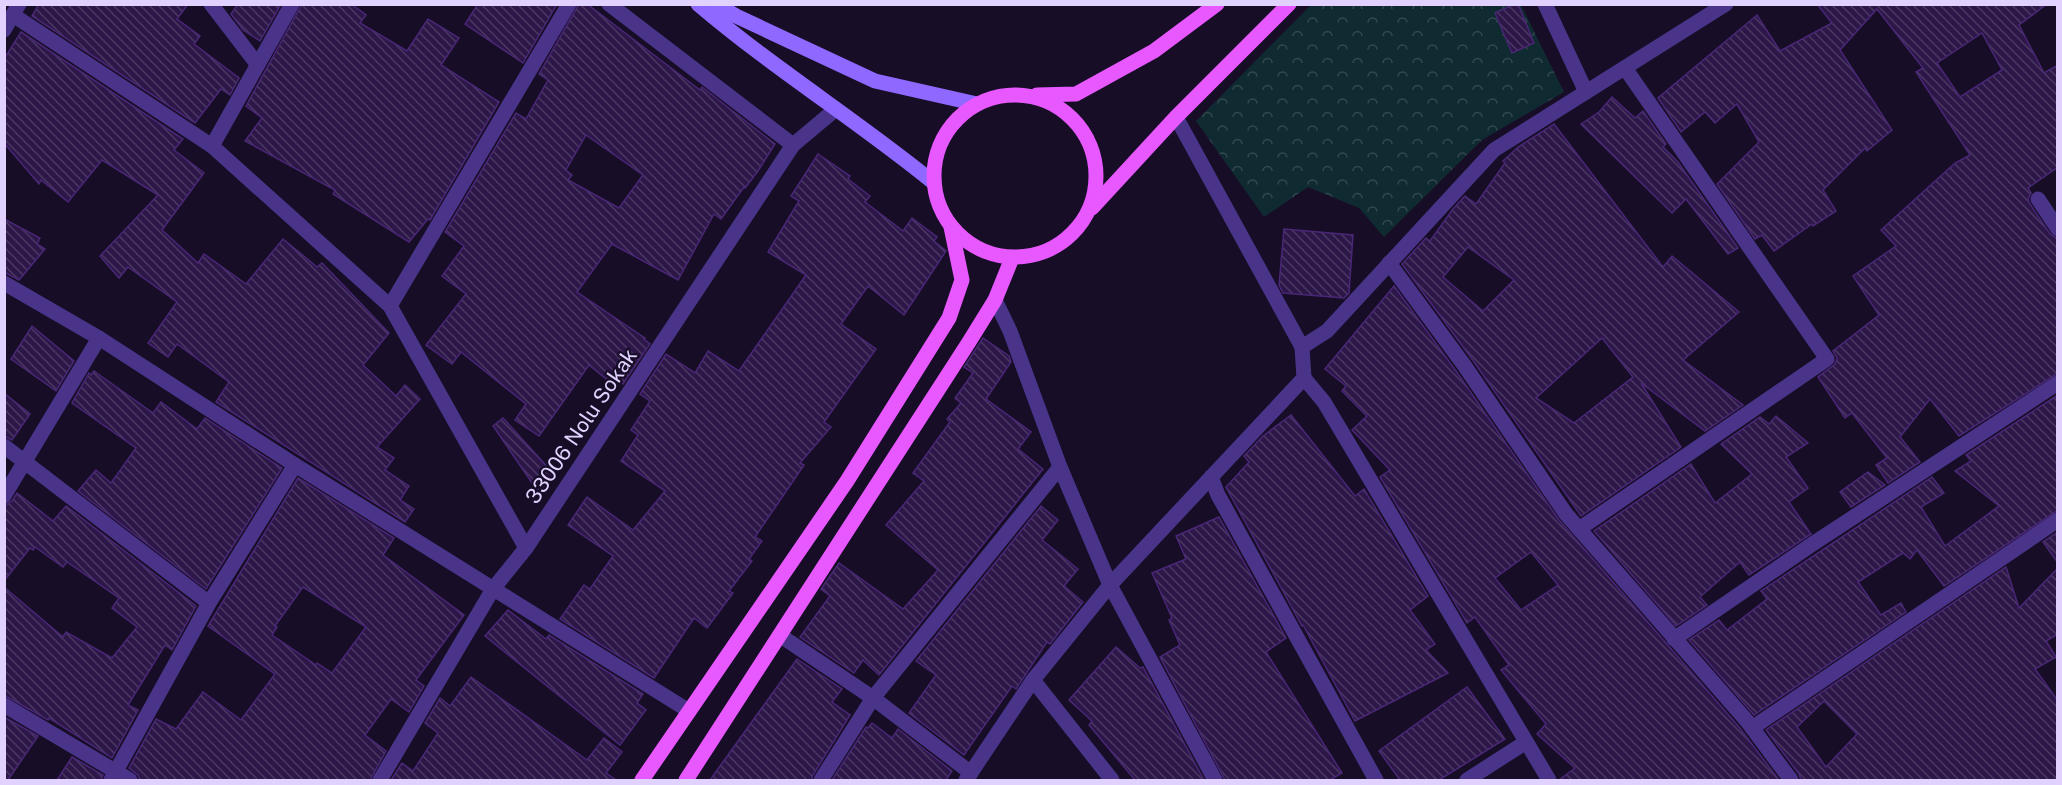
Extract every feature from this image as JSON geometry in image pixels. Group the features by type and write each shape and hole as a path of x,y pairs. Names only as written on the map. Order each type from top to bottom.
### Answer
{"main road":[{"path":"698,4 734,35 894,150 934,183"},
{"path":"716,4 736,16 875,81 977,104"},
{"path":"1217,4 1154,51 1076,94 1001,96 977,104 958,118 943,137 935,159 934,183 939,207 951,227 969,243 989,254 1012,258 1044,253 1071,236 1090,211 1176,117 1289,4"},
{"path":"1027,95 1050,103 1072,117 1087,137 1095,161 1097,186 1090,211"},
{"path":"642,780 847,481 949,318 962,280 951,227"},
{"path":"686,780 781,636 995,300 1012,258"}],"street":[{"path":"211,4 257,64"},
{"path":"212,146 292,4"},
{"path":"390,306 569,4"},
{"path":"609,4 793,145"},
{"path":"1545,4 1586,92"},
{"path":"1302,347 1328,331 1494,150 1726,4"},
{"path":"4,30 16,10 212,146 390,306 526,548"},
{"path":"1579,529 1827,359 1625,68"},
{"name":"33006 Nolu Sokak","path":"380,780 493,589 526,548 793,145 836,109"},
{"path":"1176,117 1302,347 1304,378 1324,402 1550,780"},
{"path":"2038,199 2058,229"},
{"path":"1389,262 1464,365 1566,514 1752,728 1791,780"},
{"path":"4,283 99,338 296,465 689,711"},
{"path":"995,300 1010,331 1060,467 1110,585 1215,780"},
{"path":"4,496 99,338"},
{"path":"781,636 873,698 969,777 1033,680 1110,585 1304,378"},
{"path":"1674,639 1811,545 2058,383"},
{"path":"4,446 209,603"},
{"path":"113,776 209,603 296,465"},
{"path":"821,780 873,698 1060,467"},
{"path":"1211,477 1218,495 1376,780"},
{"path":"1752,728 2058,520"},
{"path":"1033,680 1112,780"},
{"path":"4,705 113,776 130,780"},
{"path":"1467,780 1526,742"}],"green space":[{"path":"1311,5 1521,5 1564,92 1482,140 1384,237 1359,208 1308,187 1264,217 1196,121"}],"building":[{"path":"39,4 188,4 177,19 200,36 194,44 239,78 230,95 221,89 195,123 32,16"},
{"path":"238,4 281,4 260,41 243,30 231,14"},
{"path":"302,4 351,4 366,15 360,23 407,51 428,19 459,38 441,65 499,102 430,220 428,219 409,242 333,194 335,190 245,141 262,118 246,106"},
{"path":"478,4 557,4 523,63 465,24"},
{"path":"579,4 587,4 700,90 702,87 775,144 758,171 721,219 714,214 678,280 612,244 577,292 645,338 650,344 623,384 613,377 610,382 589,365 539,436 515,420 526,404 461,352 452,364 426,345 466,294 442,276 464,246 445,232 516,113 526,119 548,80 539,74","holes":["586,135 643,175 619,208 568,180 572,175 566,170"]},
{"path":"1518,4 1534,43 1512,53 1495,13"},
{"path":"1817,4 2047,4 2019,25 2044,73 2058,65 2058,167 2028,188 2031,193 2028,199 2050,234 2058,239 2058,373 1959,436 1930,399 1900,437 1920,462 1888,483 1876,465 1887,458 1852,413 1845,418 1818,377 1835,364 1837,358 1833,351 1879,315 1853,276 1896,246 1881,230 1955,163 1970,155 1916,72 1923,68 1877,9 1840,50 1892,130 1867,151 1865,148 1823,190 1836,211 1813,226 1812,224 1774,251 1762,235 1755,239 1717,184 1759,142 1737,104 1715,123 1705,112 1681,132 1658,98 1757,15 1780,51 1832,23","holes":["1982,33 2002,70 1960,97 1937,63"]},
{"path":"21,32 183,139 174,150 204,173 162,230 198,263 204,254 246,284 283,239 317,267 322,263 389,333 363,365 396,396 405,385 420,399 377,447 394,458 385,470 409,486 400,500 414,509 405,522 216,402 229,382 177,344 168,357 148,343 177,302 128,267 119,278 100,256 158,195 102,160 68,202 41,180 39,184 4,143 4,59"},
{"path":"1612,97 1635,118 1643,111 1666,144 1663,147 1678,162 1738,248 1728,254 1686,199 1672,213 1581,124 1599,112"},
{"path":"1554,124 1663,267 1672,256 1739,312 1683,360 1743,405 1705,431 1641,383 1681,447 1581,516 1472,359 1402,264 1426,238 1430,241 1465,196 1476,204 1505,163 1503,161 1518,147","holes":["1468,247 1514,280 1483,311 1443,277","1602,338 1633,377 1574,423 1536,398"]},
{"path":"818,154 850,176 848,179 870,196 865,202 903,231 912,218 937,237 934,241 946,251 904,315 868,286 841,324 876,349 824,422 831,427 800,463 804,465 755,537 762,541 749,559 752,561 729,591 733,593 707,628 694,618 654,678 560,619 584,585 590,589 613,556 568,525 587,497 633,530 665,491 621,461 638,435 631,430 650,401 640,394 666,354 695,373 708,351 739,371 806,275 768,252 799,201 791,196"},
{"path":"4,219 40,238 37,244 45,249 19,280 4,272"},
{"path":"1284,229 1353,235 1349,293 1344,298 1283,293 1279,285"},
{"path":"1394,286 1559,520 1739,727 1779,780 1559,780 1575,768 1537,734 1546,724 1501,670 1509,665 1475,617 1467,623 1380,477 1390,470 1352,430 1367,416 1342,391 1346,386 1325,369","holes":["1531,552 1558,585 1521,610 1495,578"]},
{"path":"32,326 74,361 56,391 11,359"},
{"path":"983,338 1009,356 1011,362 986,399 1031,432 1018,449 1043,469 879,675 863,660 854,673 800,637 830,596 821,589 839,563 903,609 938,570 886,525 924,481 913,473 950,422 947,419 961,403 955,398 973,373 964,367"},
{"path":"94,371 153,413 161,402 197,429 205,418 282,468 206,589 78,491 96,470 111,483 136,448 72,403 89,373 91,375"},
{"path":"4,393 30,414 12,440 4,436"},
{"path":"2058,395 2058,510 1944,586 1917,550 1910,559 1903,553 1858,582 1881,615 1901,603 1906,612 1754,715 1689,640 1719,620 1727,630 1767,599 1761,591 1932,477 1944,493 1921,507 1945,546 1999,506 1955,471 1971,461 1966,455"},
{"path":"1291,415 1355,496 1364,489 1428,596 1410,610 1435,644 1426,650 1448,673 1355,721 1226,487 1249,462 1244,456 1263,436"},
{"path":"1776,416 1808,443 1786,457 1808,488 1789,502 1811,534 1749,575 1740,562 1700,597 1707,605 1676,626 1594,531 1691,464 1715,503 1752,474 1721,444 1760,417 1769,424"},
{"path":"503,418 554,474 541,496 493,426"},
{"path":"1868,472 1885,485 1851,507 1840,492"},
{"path":"298,478 394,538 383,555 464,615 416,680 424,686 409,712 391,699 365,735 386,751 370,780 140,780 138,775 129,768 156,719 176,729 203,692 241,720 275,674 208,626","holes":["303,587 366,627 332,673 317,663 316,665 272,635 277,627 275,626"]},
{"path":"17,493 53,521 66,506 196,606 172,650 165,645 128,705 138,710 112,758 49,718 48,720 4,695 4,587 63,637 66,632 112,658 137,627 112,608 119,598 67,562 63,567 35,547 33,550 30,548 4,581 4,506 12,501"},
{"path":"1041,506 1058,520 1042,540 1078,569 1064,586 1083,602 1050,644 1047,642 1016,689 1012,686 964,755 909,713 936,675 916,661"},
{"path":"1219,517 1286,638 1266,652 1342,773 1330,780 1225,780 1160,657 1180,645 1169,620 1172,618 1152,573 1186,559 1176,536"},
{"path":"2058,532 2058,563 2043,542"},
{"path":"2006,567 2019,608 2058,568 2058,634 2046,641 2056,657 2035,669 2058,701 2058,780 1801,780 1799,774 1766,730","holes":["1824,701 1857,734 1826,767 1797,727"]},
{"path":"508,610 546,639 549,635 643,694 637,703 646,710 620,745 485,636"},
{"path":"1116,647 1140,668 1143,667 1204,780 1135,780 1089,725 1092,721 1069,700"},
{"path":"797,659 842,689 832,702 850,715 811,780 710,780"},
{"path":"471,677 587,760 604,738 622,752 606,773 616,780 391,780 402,763 413,771 438,733 425,723 440,698 450,706"},
{"path":"1467,687 1505,739 1439,780 1400,780 1379,751"},
{"path":"4,717 38,736 8,780 4,780"},
{"path":"872,723 892,738 898,729 952,771 946,780 832,780 866,727 868,728"},
{"path":"72,757 103,775 101,780 57,780"}]}
